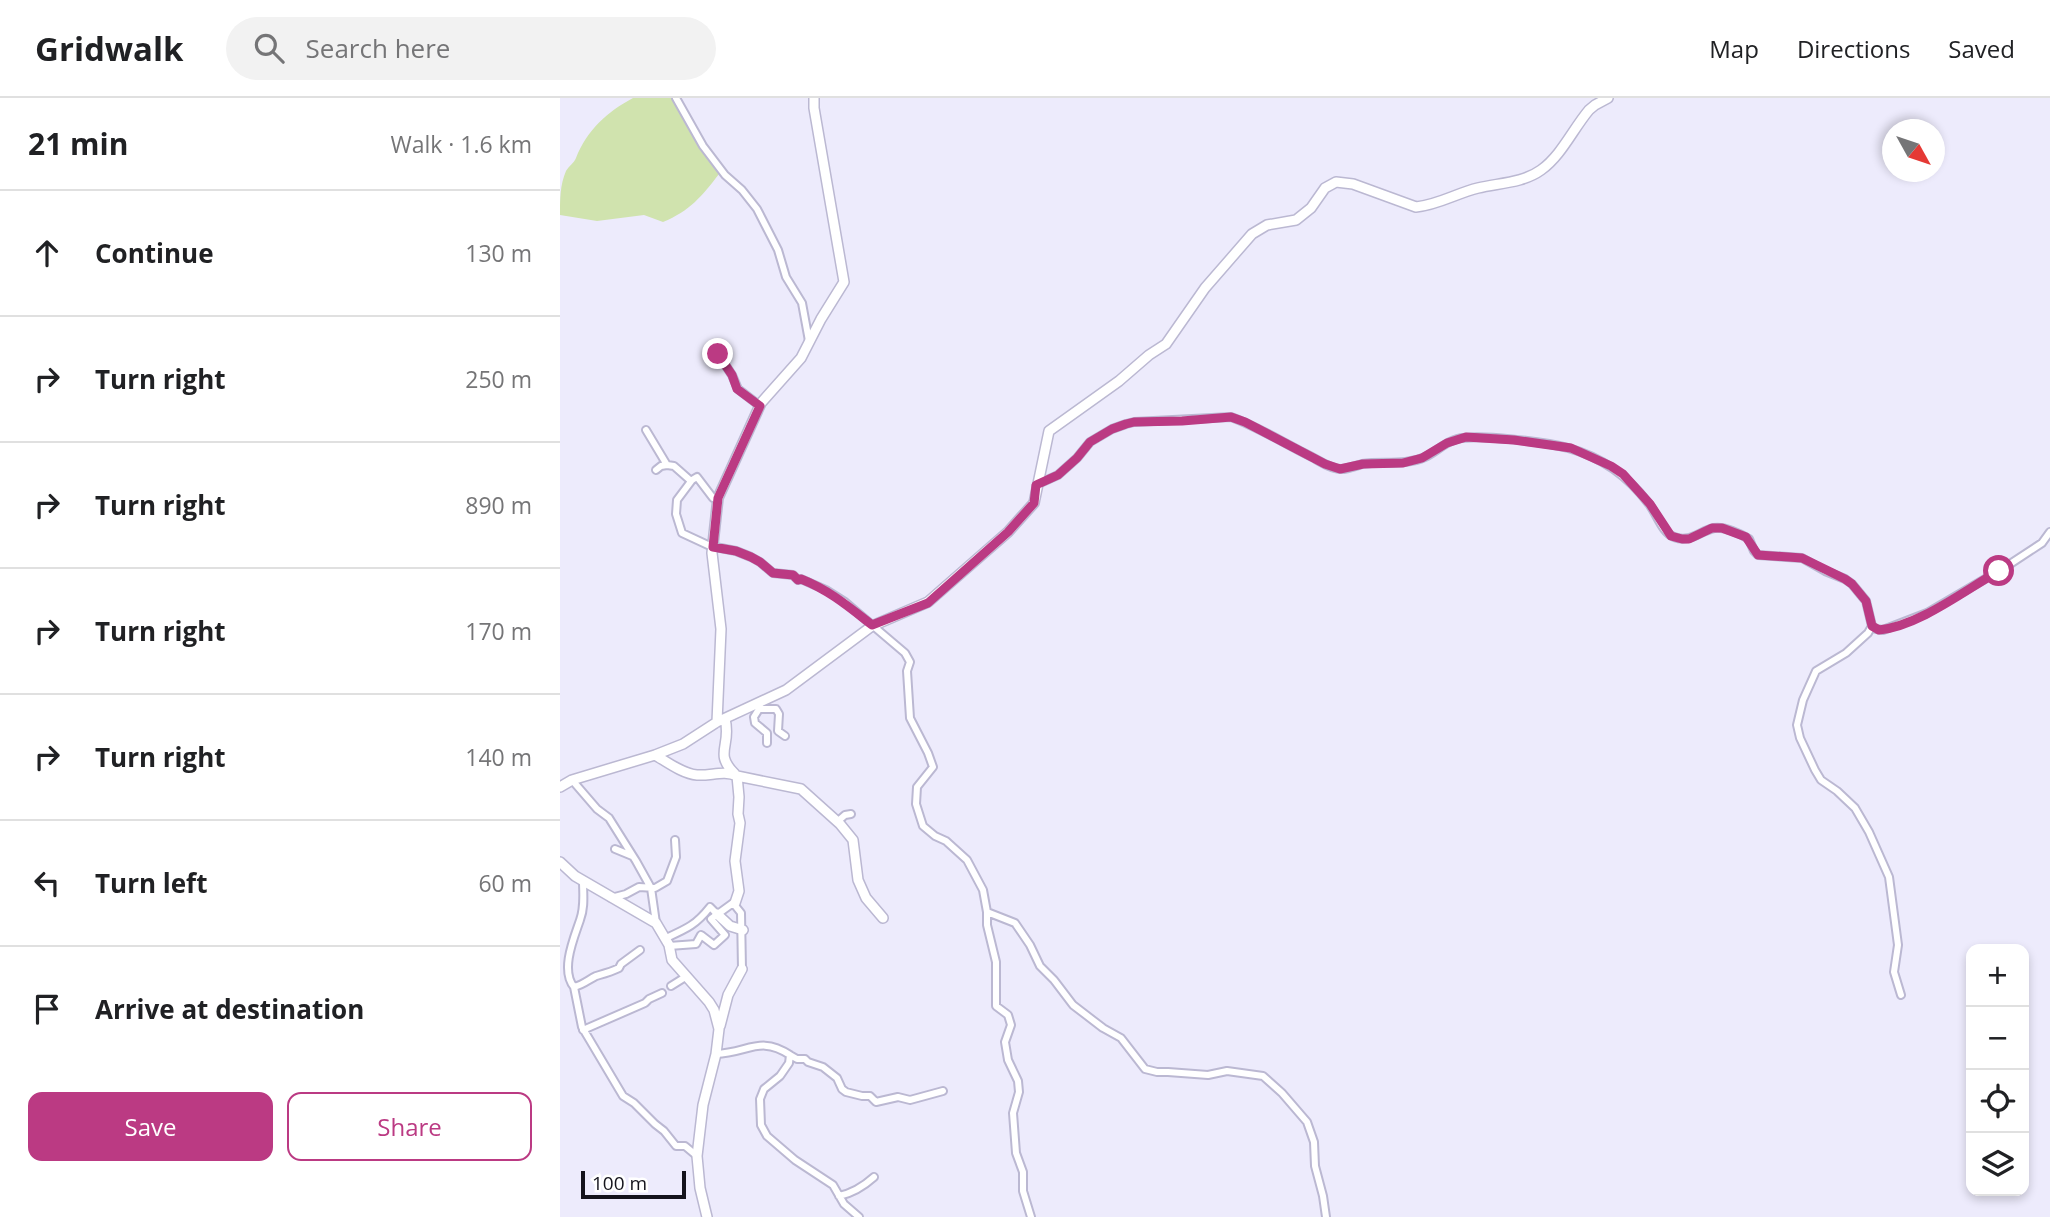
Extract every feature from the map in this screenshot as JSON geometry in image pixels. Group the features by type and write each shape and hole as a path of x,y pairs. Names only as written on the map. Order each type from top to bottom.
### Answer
{"street":[{"path":"676,98 703,146 725,175 757,209 778,250 786,277 802,303 809,343"},
{"path":"707,1217 699,1188 697,1156 703,1105 716,1054 719,1029 729,995 742,969 743,930 741,913 735,903 739,891 735,861 740,823 739,797 736,775 724,764 723,758 728,729 721,721 721,629 713,547 718,498 760,406 801,358 844,282 814,98"},
{"path":"560,787 572,780 683,744 721,721 759,706 786,690 872,625 928,603 1008,532 1034,503 1049,431 1166,344 1205,288 1260,228 1296,220 1311,208 1325,188 1336,182 1353,184 1416,207 1479,188 1517,181 1542,169 1553,159 1589,110 1608,98"},
{"path":"714,348 732,375 737,389 760,406"},
{"path":"1036,485 1058,475 1090,442 1112,429 1134,422 1231,417 1340,469 1363,464 1403,463 1422,458 1447,443 1466,437 1514,440 1562,446 1611,466 1623,474 1650,504 1671,536 1689,539 1712,528 1722,528 1746,537 1758,555 1802,558 1845,579 1866,601 1872,626 1846,653 1816,671 1797,724 1800,738 1815,771 1826,785 1837,791 1855,808 1889,877 1898,945 1894,972 1901,995"},
{"path":"646,430 667,466"},
{"path":"656,470 662,466 674,466 691,481"},
{"path":"718,498 713,498 697,477 691,481 677,500 676,514 682,533 713,547 736,551 760,562 773,573 793,575 798,580 826,590 845,602 905,653 910,662 906,671 911,718 933,767 917,787 916,804 923,826 946,841 967,860 983,890 987,925 996,962 996,1006 1008,1015 1011,1024 1005,1042 1008,1060 1018,1081 1019,1092 1013,1113 1016,1153 1023,1172 1023,1191 1031,1217"},
{"path":"1872,626 1883,630 1939,607 2042,543 2050,532"},
{"path":"759,706 776,709 779,714 778,731 785,736"},
{"path":"759,706 754,717 755,723 767,733 767,743"},
{"path":"655,755 688,773 736,775 800,789 853,839 858,880 866,898 883,918"},
{"path":"572,780 597,809 610,818 634,857 651,888 656,925"},
{"path":"837,822 845,815 851,814"},
{"path":"611,898 639,887 651,888 667,881 676,858 675,840"},
{"path":"615,849 634,857"},
{"path":"560,862 583,881 656,925 668,942 672,960 709,1002 719,1029"},
{"path":"583,881 582,913 571,940 565,969 574,987 583,1030 623,1096 664,1131 676,1146 685,1146 697,1156"},
{"path":"668,942 696,944 701,935 715,945 725,935 711,919 735,903"},
{"path":"668,942 700,919 710,907 730,926 743,930"},
{"path":"987,912 1015,923 1040,966 1073,1005 1121,1038 1145,1069 1208,1075 1227,1071 1263,1076 1282,1093 1307,1122 1314,1142 1315,1167 1326,1217"},
{"path":"574,987 619,968 640,950"},
{"path":"671,986 687,976"},
{"path":"583,1030 662,993"},
{"path":"716,1054 730,1054 762,1044 779,1048 797,1059 805,1059 823,1067 837,1078 846,1092 870,1096 876,1102 898,1097 910,1100 943,1091"},
{"path":"790,1055 789,1063 760,1098 761,1125 775,1143 812,1173 833,1185 844,1204 859,1217"},
{"path":"839,1196 856,1190 874,1177"}],"green space":[{"path":"633,98 672,98 703,153 719,174 695,202 663,222 644,215 597,221 560,215 561,192 566,171 592,130 606,116"}],"route":[{"path":"718,354 732,375 737,389 760,406 718,498 713,547 736,551 760,562 773,573 793,575 798,580 826,590 872,625 928,603 1008,532 1034,503 1036,485 1058,475 1090,442 1112,429 1144,421 1231,417 1340,469 1363,464 1403,463 1422,458 1452,440 1466,437 1571,448 1623,474 1650,504 1671,536 1689,539 1712,528 1722,528 1749,539 1758,555 1802,558 1845,579 1866,601 1872,626 1879,630 1892,628 1939,607 1999,571"}]}
